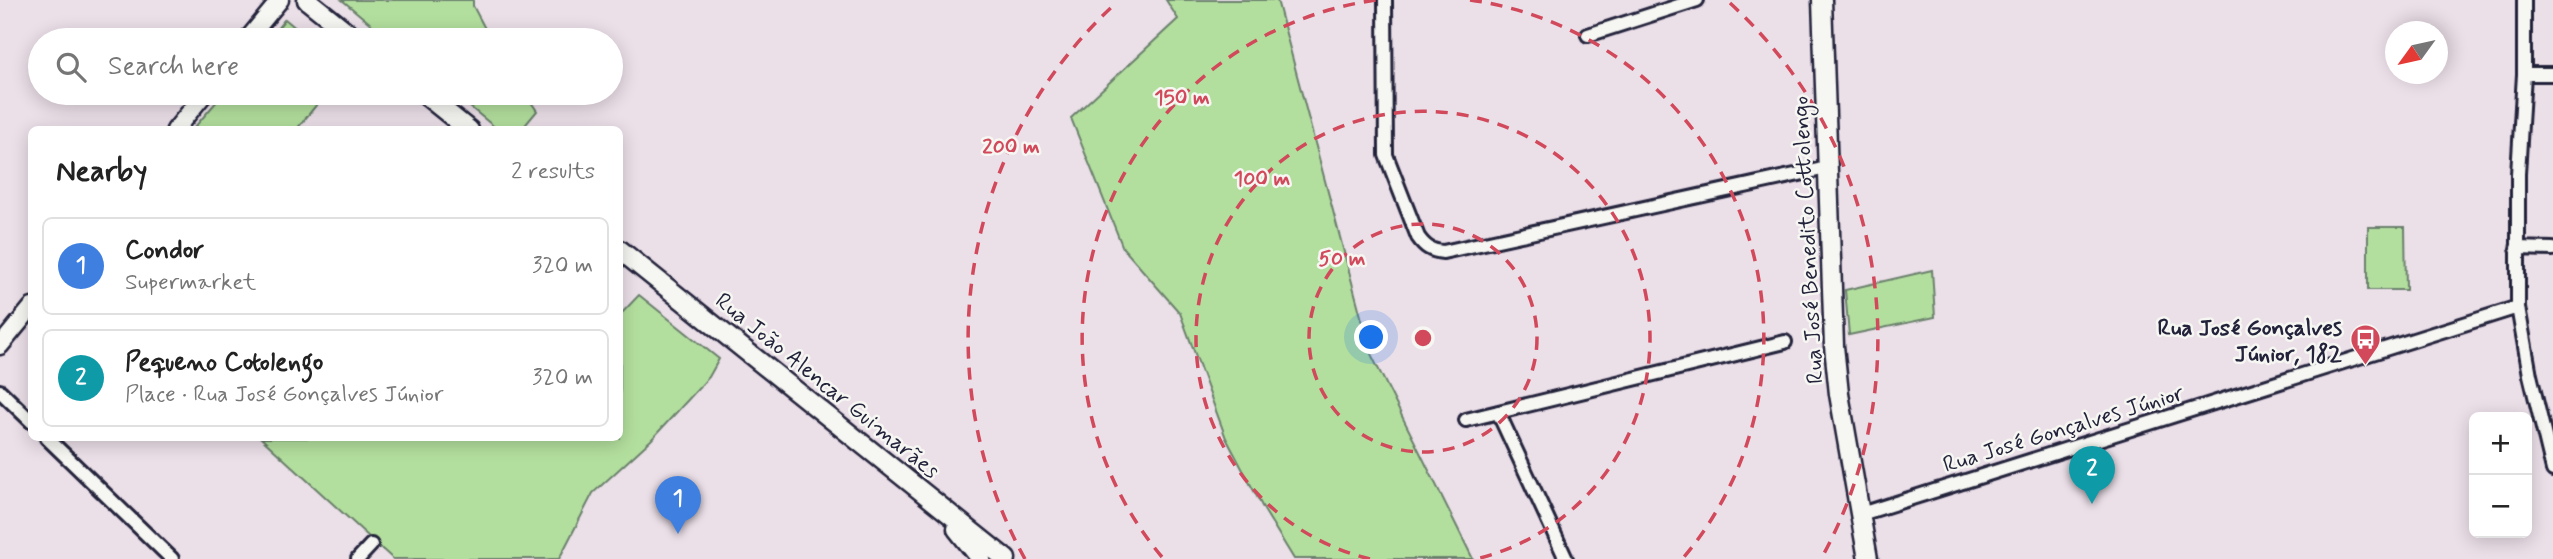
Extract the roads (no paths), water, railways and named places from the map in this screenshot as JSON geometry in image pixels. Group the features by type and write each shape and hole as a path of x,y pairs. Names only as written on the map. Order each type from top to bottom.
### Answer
{"main road":[{"path":"307,0 342,28"},
{"name":"Rua José Benedito Cottolengo","path":"1822,0 1835,358 1868,559"},
{"path":"438,105 464,126"},
{"name":"Rua João Alencar Guimarães","path":"623,252 1006,559"},
{"path":"919,488 981,559"}],"street":[{"path":"257,28 280,0"},
{"path":"1385,0 1386,155 1418,237 1433,251 1443,252 1827,169"},
{"path":"1588,35 1697,0"},
{"path":"2524,0 2524,74 2519,136 2518,307 2529,376 2553,470"},
{"path":"2524,74 2553,74"},
{"path":"178,126 195,105"},
{"path":"2517,248 2553,248"},
{"name":"Rua José Gonçalves Júnior","path":"1861,514 2518,307"},
{"path":"0,346 28,312"},
{"path":"1466,420 1785,342"},
{"path":"0,391 28,418"},
{"path":"1498,412 1566,559"},
{"path":"50,441 172,559"},
{"path":"358,559 371,545"}],"place":[{"name":"Rua José Gonçalves Júnior, 182","path":"2365,367"},
{"name":"Pequeno Cotolengo","path":"2092,504"},
{"name":"Condor","path":"678,534"}]}
